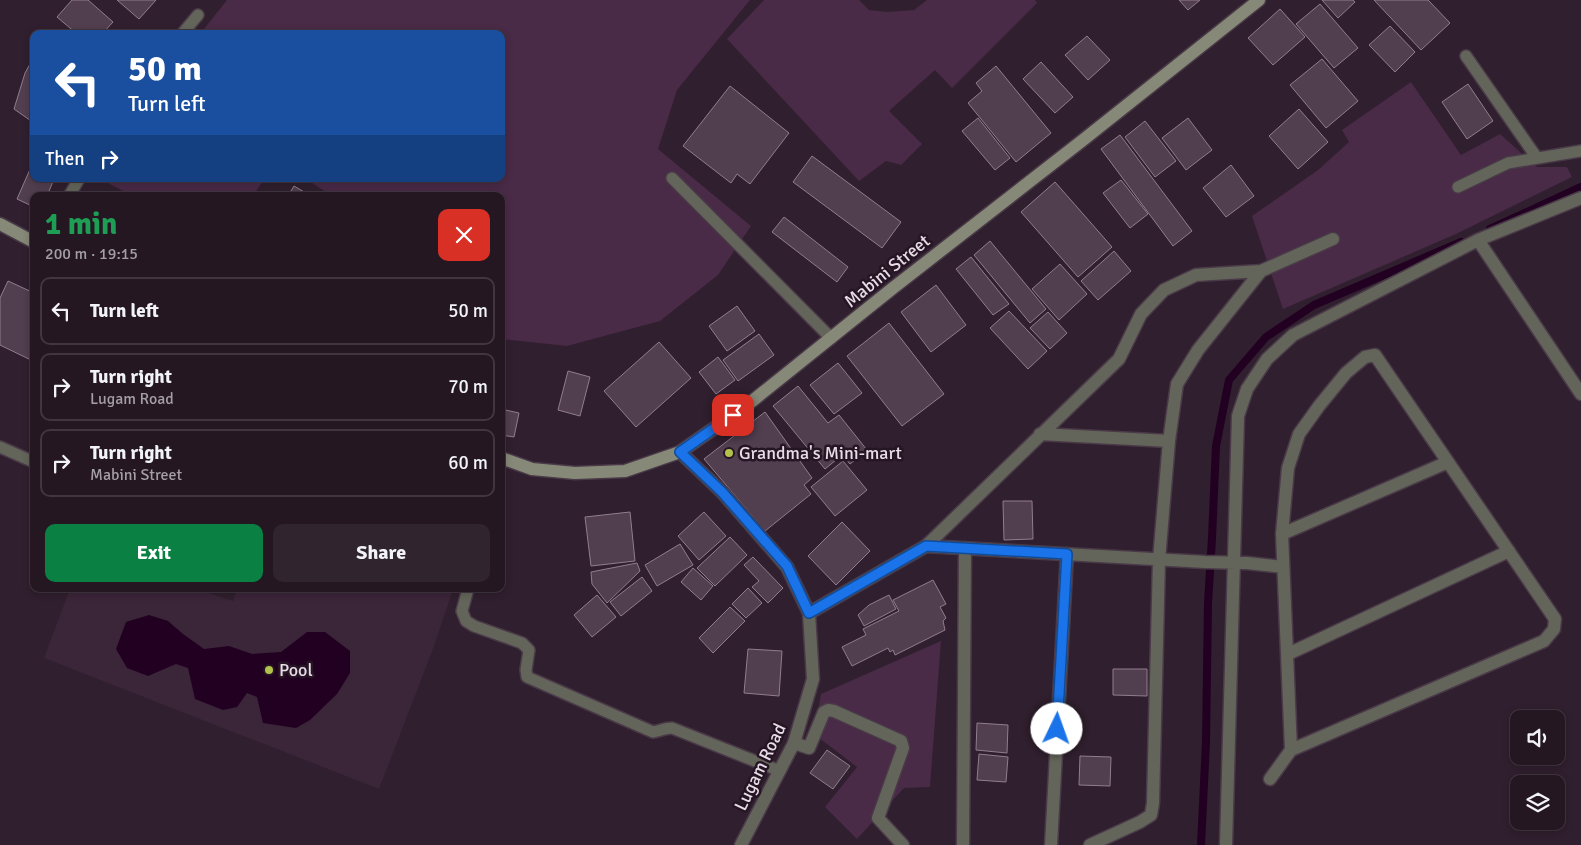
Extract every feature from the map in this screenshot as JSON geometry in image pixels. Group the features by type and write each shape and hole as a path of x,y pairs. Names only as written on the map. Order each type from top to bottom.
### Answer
{"main road":[{"name":"Mabini Street","path":"505,459 532,469 575,473 625,470 680,452 746,406 1255,1"},
{"path":"0,224 30,240"}],"street":[{"path":"1226,845 1238,416 1248,389 1267,359 1293,335 1478,240 1581,198"},
{"path":"809,613 926,546 1119,359 1142,314 1164,290 1196,275 1261,271 1333,239"},
{"path":"1478,240 1581,394"},
{"path":"1090,845 1151,815 1153,804 1159,560 1169,441 1177,384 1198,350 1261,271"},
{"path":"1270,779 1291,750 1544,641 1554,629 1555,619 1375,355 1365,357 1346,372 1319,406 1299,434 1288,468 1282,534 1291,750"},
{"path":"1040,434 1169,441"},
{"name":"Lugam Road","path":"680,452 722,492 787,566 809,613 813,680 794,743 741,845"},
{"path":"1282,534 1448,462"},
{"path":"926,546 1283,567"},
{"path":"963,845 964,548"},
{"path":"1288,654 1509,551"},
{"path":"1051,845 1067,554"},
{"path":"794,743 809,748 824,712 828,710 901,741 902,748 878,818 903,845"}],"lane":[{"path":"185,30 198,15"},
{"path":"1466,56 1537,158"},
{"path":"1458,187 1508,163 1581,151"},
{"path":"672,178 831,338"},
{"path":"0,447 30,460"},
{"path":"467,592 462,612 466,621 474,626 522,642 530,650 526,670 527,677 653,732 672,728 780,771"}],"shaded area":[{"path":"227,0 750,0 677,90 658,149 751,226 718,275 660,321 567,346 505,339 505,192 326,192 311,182 505,182 505,30 203,30"},
{"path":"764,0 859,0 869,10 887,12 914,10 927,0 1035,0 1037,3 952,88 935,70 889,111 922,144 901,165 886,161 859,181 727,39"},
{"path":"1411,82 1461,155 1500,134 1537,167 1567,167 1572,177 1456,234 1283,309 1252,216 1318,170 1349,142 1342,130"},
{"path":"106,182 262,182 256,192 125,192"},
{"path":"69,592 205,592 233,601 236,592 452,592 433,649 379,789 44,658"},
{"name":"Pool","path":"149,615 168,621 204,649 229,646 252,654 281,652 307,632 325,632 350,651 350,673 337,694 310,720 296,728 263,723 257,697 247,693 237,707 223,710 195,699 188,668 176,664 148,676 127,668 116,649 126,622"},
{"path":"941,641 930,787 904,788 857,839 825,807 857,767 814,734 821,694"}],"building":[{"path":"72,0 88,0 113,22 106,30 72,30 57,17"},
{"path":"117,0 156,0 139,19"},
{"path":"1179,0 1200,0 1188,10"},
{"path":"1322,0 1353,0 1355,2 1338,18"},
{"path":"1374,0 1428,0 1450,23 1421,50"},
{"path":"1320,4 1358,48 1334,68 1296,24"},
{"path":"1280,9 1305,37 1273,65 1248,38"},
{"path":"1390,26 1415,52 1395,72 1369,45"},
{"path":"1087,36 1110,60 1088,80 1065,55"},
{"path":"1322,59 1358,101 1326,128 1290,85"},
{"path":"1041,62 1073,97 1055,113 1023,79"},
{"path":"30,64 30,120 14,109 25,73"},
{"path":"996,66 1051,133 1016,162 968,103 982,91 976,83"},
{"path":"1468,84 1493,121 1467,139 1442,102"},
{"path":"730,86 789,133 750,184 737,174 731,183 683,146"},
{"path":"1299,109 1328,142 1298,169 1269,136"},
{"path":"978,118 1010,158 995,170 962,131"},
{"path":"1188,118 1212,150 1186,170 1162,138"},
{"path":"1145,121 1176,161 1155,177 1125,137"},
{"path":"1120,135 1192,231 1173,246 1101,149"},
{"path":"812,156 901,222 882,248 793,182"},
{"path":"1231,165 1254,196 1226,217 1203,188"},
{"path":"30,169 30,182 53,182 49,192 30,192 30,205 17,199"},
{"path":"1121,180 1148,214 1130,228 1103,193"},
{"path":"1055,182 1112,247 1078,277 1021,212"},
{"path":"294,186 304,192 290,192"},
{"path":"784,217 848,267 837,282 772,232"},
{"path":"990,241 1046,309 1030,323 974,255"},
{"path":"1114,251 1131,271 1098,300 1081,281"},
{"path":"971,257 1009,304 993,315 956,269"},
{"path":"1060,264 1087,294 1059,320 1032,289"},
{"path":"8,281 30,291 30,360 0,345 0,298"},
{"path":"936,285 966,325 931,352 901,312"},
{"path":"737,306 755,331 727,351 709,326"},
{"path":"1009,311 1047,351 1028,369 990,328"},
{"path":"1048,312 1067,333 1050,349 1030,328"},
{"path":"889,323 944,394 902,426 847,356"},
{"path":"759,334 774,355 738,381 723,360"},
{"path":"659,342 691,378 636,427 604,391"},
{"path":"718,357 735,380 716,394 699,372"},
{"path":"838,363 862,393 834,414 810,385"},
{"path":"568,371 590,377 580,416 558,410"},
{"path":"798,386 828,423 839,415 867,450 850,464 842,455 825,469 773,406"},
{"path":"505,410 519,413 514,437 505,436"},
{"path":"765,412 812,478 804,485 811,494 765,531 704,459"},
{"path":"843,461 867,490 835,516 811,487"},
{"path":"1003,501 1032,501 1033,539 1004,540"},
{"path":"630,512 635,561 591,566 585,517"},
{"path":"704,512 726,536 699,560 678,536"},
{"path":"842,522 870,551 836,585 808,556"},
{"path":"730,537 747,555 715,586 697,568"},
{"path":"680,544 693,565 657,586 645,565"},
{"path":"753,557 783,588 768,603 752,587 759,581 744,565"},
{"path":"637,563 640,571 607,603 592,584 591,572"},
{"path":"693,568 713,586 701,600 681,582"},
{"path":"642,577 652,591 621,616 610,602"},
{"path":"933,580 946,604 940,607 946,618 943,621 945,630 895,655 893,650 890,652 888,648 852,666 842,647 866,635 863,629 899,611 893,600"},
{"path":"748,588 762,603 746,618 732,604"},
{"path":"597,595 616,617 592,637 574,615"},
{"path":"889,595 896,609 864,626 858,615 869,605"},
{"path":"730,607 745,621 713,653 699,638"},
{"path":"748,649 782,651 779,696 744,693"},
{"path":"1113,669 1147,669 1147,696 1113,695"},
{"path":"977,723 1008,725 1007,753 976,750"},
{"path":"827,750 850,766 833,789 810,773"},
{"path":"979,754 1008,757 1006,782 977,780"},
{"path":"1080,756 1111,757 1110,786 1079,785"}],"waterway":[{"path":"1490,229 1581,187"},
{"path":"1201,845 1206,742 1208,603 1216,446 1229,380 1266,337 1314,305 1461,242"}],"place":[{"name":"Grandma's Mini-mart","path":"729,453"},
{"name":"Pool","path":"269,670"}],"route":[{"path":"733,415 680,452 722,492 787,566 809,613 926,546 1067,554 1057,729"}]}
